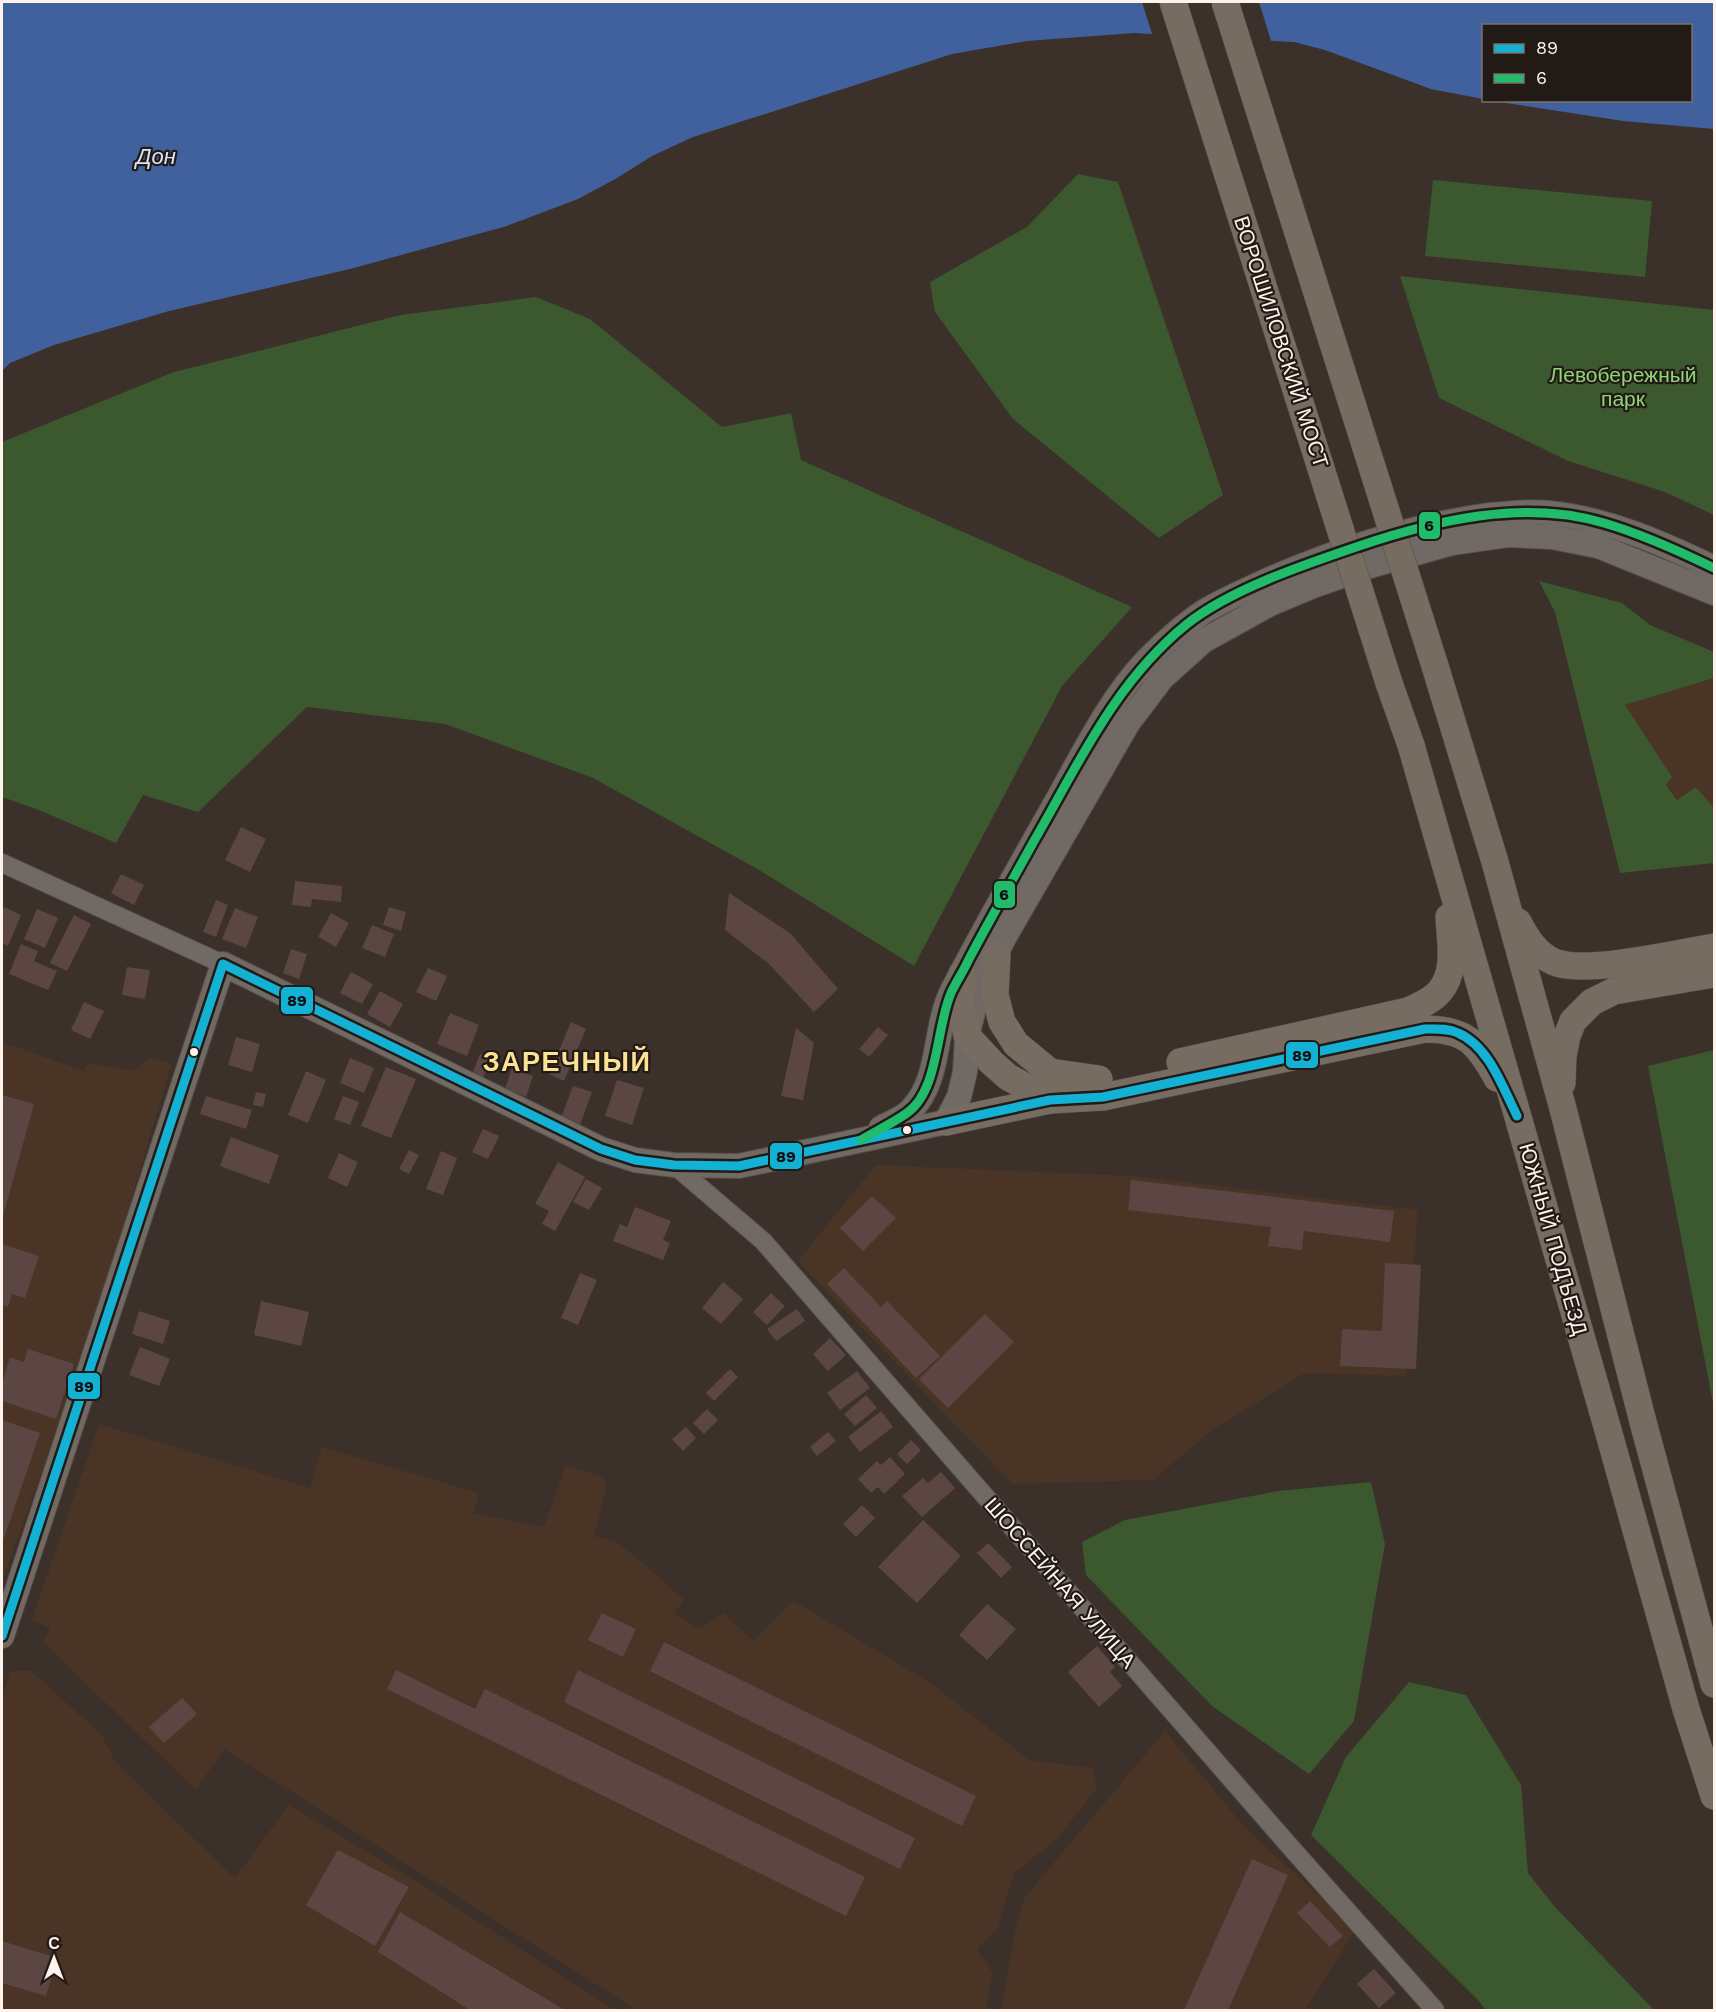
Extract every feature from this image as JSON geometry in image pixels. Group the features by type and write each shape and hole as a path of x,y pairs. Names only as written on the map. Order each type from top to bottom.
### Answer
{"main road":[{"name":"ВОРОШИЛОВСКИЙ МОСТ","path":"1173,2 1389,683"},
{"name":"ЮЖНЫЙ ПОДЪЕЗД","path":"1225,2 1495,862 1562,1105 1643,1422 1714,1684"},
{"path":"861,1140 910,1112 927,1088 951,994 1108,711 1146,661 1207,610 1305,564 1371,542 1449,520 1510,513 1548,513 1603,522 1669,546 1714,568"},
{"path":"946,1122 959,1097 967,1036 980,985 1005,936 1128,723 1162,678 1203,641 1270,604 1313,586 1452,543 1508,535 1552,537 1598,546 1714,593"},
{"name":"ЮЖНЫЙ ПОДЪЕЗД","path":"1389,683 1411,745 1686,1709 1714,1796"},
{"path":"1495,862 1528,942 1555,963 1581,967 1599,966 1714,947"},
{"path":"1050,1100 1099,1079 1408,1011 1426,1002 1440,992 1451,966 1448,874"},
{"path":"997,954 995,995 1002,1022 1016,1044 1050,1071 1099,1079"},
{"path":"2,1636 223,964 601,1149 635,1160 674,1165 739,1166 1050,1100 1103,1097 1414,1032 1443,1029 1457,1032 1474,1042 1489,1063 1517,1116"},
{"path":"962,974 961,1007 967,1036 1008,1077 1050,1100"},
{"path":"1562,1105 1563,1056 1567,1036 1573,1021 1593,1002 1614,991 1714,974"}],"street":[{"path":"2,863 223,964"},
{"name":"ШОССЕЙНАЯ УЛИЦА","path":"674,1165 764,1241 1263,1816 1435,2010"}],"shaded area":[{"path":"1714,678 1714,808 1696,787 1678,800 1666,784 1625,705"},
{"path":"2,1042 84,1071 88,1063 133,1071 149,1058 172,1063 120,1237 56,1433 2,1581"},
{"path":"876,1165 1134,1176 1418,1210 1405,1376 1305,1373 1212,1430 1153,1480 1012,1484 798,1261"},
{"path":"99,1424 310,1488 322,1447 479,1493 473,1513 544,1527 566,1465 602,1477 607,1485 594,1536 617,1542 642,1562 684,1600 674,1613 699,1629 724,1613 753,1641 794,1601 931,1683 1029,1760 1093,1768 1097,1788 1057,1839 1014,1873 997,1930 977,1949 993,1973 986,2006 996,2010 630,2010 632,2007 224,1749 196,1790 43,1642 50,1628 32,1620"},
{"path":"11,1671 31,1671 102,1735 115,1762 235,1878 289,1805 416,1881 614,2010 2,2010 2,1699"},
{"path":"1165,1731 1247,1830 1356,1929 1305,2010 1001,2010 1016,1927 1025,1897"}],"green space":[{"path":"1078,174 1118,182 1223,495 1159,538 1013,419 935,312 930,282 1027,227"},
{"path":"1433,180 1652,201 1645,277 1425,256"},
{"name":"Левобережный парк","path":"1400,276 1714,310 1714,515 1665,492 1568,461 1439,398"},
{"path":"536,297 590,319 722,427 791,413 801,460 1132,607 1062,686 914,966 759,870 593,778 445,724 307,707 198,812 143,795 116,843 2,797 2,442 174,372 401,315"},
{"path":"1539,581 1622,603 1650,625 1714,652 1714,678 1625,705 1672,777 1666,785 1677,800 1696,787 1714,808 1714,863 1620,873 1555,612"},
{"path":"1714,1050 1714,1408 1648,1066"},
{"path":"1371,1482 1385,1544 1354,1721 1309,1774 1212,1706 1086,1575 1082,1542 1125,1520 1278,1491"},
{"path":"1409,1682 1466,1695 1521,1785 1528,1873 1555,1907 1654,2010 1486,2010 1311,1835 1346,1757"}],"water":[{"name":"Дон","path":"2,2 1714,2 1714,129 1623,121 1500,102 1692,102 1692,24 1482,24 1482,99 1431,89 1325,50 1294,42 1134,33 1027,41 952,54 693,137 652,156 578,199 507,226 350,269 169,311 54,345 10,363 2,371"}],"pier":[{"path":"1142,2 1259,2 1272,44 1153,37"}],"building":[{"path":"241,827 266,839 250,872 225,860"},
{"path":"121,874 144,885 134,905 111,893"},
{"path":"295,881 342,886 341,902 312,899 311,907 292,905"},
{"path":"729,893 790,933 838,989 814,1012 769,964 725,930"},
{"path":"216,900 228,905 216,937 203,932"},
{"path":"4,907 21,915 8,946 2,943"},
{"path":"389,907 406,912 401,931 383,925"},
{"path":"235,908 258,917 246,948 222,939"},
{"path":"37,909 58,918 45,948 24,939"},
{"path":"331,913 349,923 336,947 318,937"},
{"path":"74,915 91,924 67,971 50,963"},
{"path":"372,925 394,934 385,957 362,948"},
{"path":"21,944 38,951 34,961 57,971 48,990 9,974"},
{"path":"291,949 307,954 299,979 283,973"},
{"path":"127,967 150,970 145,999 122,995"},
{"path":"428,968 447,976 436,1001 416,992"},
{"path":"351,972 373,984 362,1004 340,993"},
{"path":"380,991 403,1004 390,1027 367,1014"},
{"path":"84,1002 104,1011 90,1039 71,1030"},
{"path":"450,1013 479,1025 467,1056 437,1044"},
{"path":"571,1022 586,1029 564,1081 549,1074"},
{"path":"878,1027 888,1035 869,1057 859,1049"},
{"path":"796,1028 814,1043 803,1100 781,1096"},
{"path":"236,1037 260,1044 252,1072 228,1065"},
{"path":"480,1054 491,1059 482,1081 471,1077"},
{"path":"350,1058 374,1068 364,1093 340,1083"},
{"path":"386,1067 416,1079 391,1138 361,1126"},
{"path":"512,1068 533,1076 526,1097 505,1089"},
{"path":"306,1071 326,1080 308,1123 288,1115"},
{"path":"617,1080 644,1088 632,1125 605,1116"},
{"path":"573,1086 592,1092 580,1125 561,1118"},
{"path":"256,1092 266,1094 263,1107 253,1105"},
{"path":"2,1095 34,1104 2,1220"},
{"path":"206,1096 252,1110 246,1129 200,1114"},
{"path":"343,1096 359,1102 350,1125 334,1119"},
{"path":"483,1129 499,1136 488,1159 472,1152"},
{"path":"231,1137 279,1155 269,1184 220,1166"},
{"path":"409,1150 419,1155 409,1174 399,1169"},
{"path":"441,1151 457,1158 443,1195 426,1189"},
{"path":"339,1153 358,1162 347,1187 328,1178"},
{"path":"558,1162 585,1177 555,1231 542,1224 549,1211 535,1204"},
{"path":"586,1179 602,1188 589,1210 573,1202"},
{"path":"1131,1180 1394,1211 1390,1242 1304,1231 1302,1250 1268,1246 1271,1227 1128,1210"},
{"path":"872,1196 896,1218 863,1251 840,1228"},
{"path":"635,1207 671,1221 663,1240 670,1243 663,1260 613,1241 620,1224 627,1227"},
{"path":"2,1244 39,1256 25,1298 12,1294 8,1307 2,1305"},
{"path":"1385,1263 1421,1265 1416,1369 1340,1366 1342,1329 1382,1331"},
{"path":"844,1268 881,1307 887,1301 940,1356 916,1378 827,1284"},
{"path":"580,1273 597,1280 578,1325 561,1318"},
{"path":"723,1282 743,1299 721,1324 702,1308"},
{"path":"771,1293 785,1306 767,1325 753,1312"},
{"path":"261,1301 309,1312 301,1346 254,1335"},
{"path":"797,1309 805,1321 776,1341 767,1329"},
{"path":"139,1311 170,1321 163,1344 132,1334"},
{"path":"985,1314 1014,1342 948,1408 919,1379"},
{"path":"830,1338 846,1355 828,1371 813,1354"},
{"path":"140,1347 170,1359 159,1386 129,1375"},
{"path":"28,1349 74,1364 56,1419 2,1401 2,1384 10,1357 24,1362"},
{"path":"730,1369 738,1377 714,1401 706,1393"},
{"path":"857,1371 870,1388 840,1410 827,1393"},
{"path":"866,1395 877,1408 855,1426 844,1414"},
{"path":"707,1409 718,1420 704,1434 693,1423"},
{"path":"881,1411 893,1427 860,1452 848,1437"},
{"path":"2,1420 40,1433 2,1544"},
{"path":"686,1427 696,1438 683,1451 672,1439"},
{"path":"828,1432 836,1441 817,1456 810,1447"},
{"path":"911,1440 921,1450 907,1464 897,1454"},
{"path":"890,1457 905,1474 884,1494 878,1487 871,1493 858,1479 877,1461 881,1465"},
{"path":"941,1472 955,1488 922,1517 902,1496 923,1478 928,1483"},
{"path":"862,1505 875,1518 856,1537 843,1524"},
{"path":"923,1520 961,1556 917,1603 878,1567"},
{"path":"988,1543 1012,1567 1001,1578 977,1553"},
{"path":"987,1604 1016,1629 987,1660 959,1635"},
{"path":"602,1613 636,1629 623,1657 588,1640"},
{"path":"664,1642 976,1796 962,1826 650,1671"},
{"path":"1097,1646 1115,1667 1110,1672 1122,1686 1099,1707 1068,1672"},
{"path":"396,1670 475,1709 485,1689 865,1877 846,1916 387,1689"},
{"path":"578,1670 915,1838 900,1869 564,1702"},
{"path":"182,1698 197,1714 164,1743 149,1727"},
{"path":"338,1850 409,1887 375,1946 306,1905"},
{"path":"1252,1859 1288,1875 1228,2010 1184,2010"},
{"path":"1310,1901 1343,1936 1330,1947 1297,1913"},
{"path":"400,1912 565,2010 470,2010 378,1952"},
{"path":"2,1941 57,1958 46,1996 2,1983"},
{"path":"1374,1969 1396,1993 1379,2008 1357,1984"}],"transit line":[{"name":"6","path":"861,1140 902,1117 917,1103 931,1074 951,993 1083,753 1139,671 1187,624 1205,611 1270,579 1388,537 1450,521 1512,513 1574,516 1604,523 1660,543 1714,568"},
{"name":"89","path":"2,1636 223,964 601,1149 635,1160 674,1165 739,1166 1050,1100 1103,1097 1425,1029 1454,1031 1469,1039 1494,1069 1517,1116"}],"district":[{"name":"ЗАРЕЧНЫЙ","path":"567,1062"}]}
